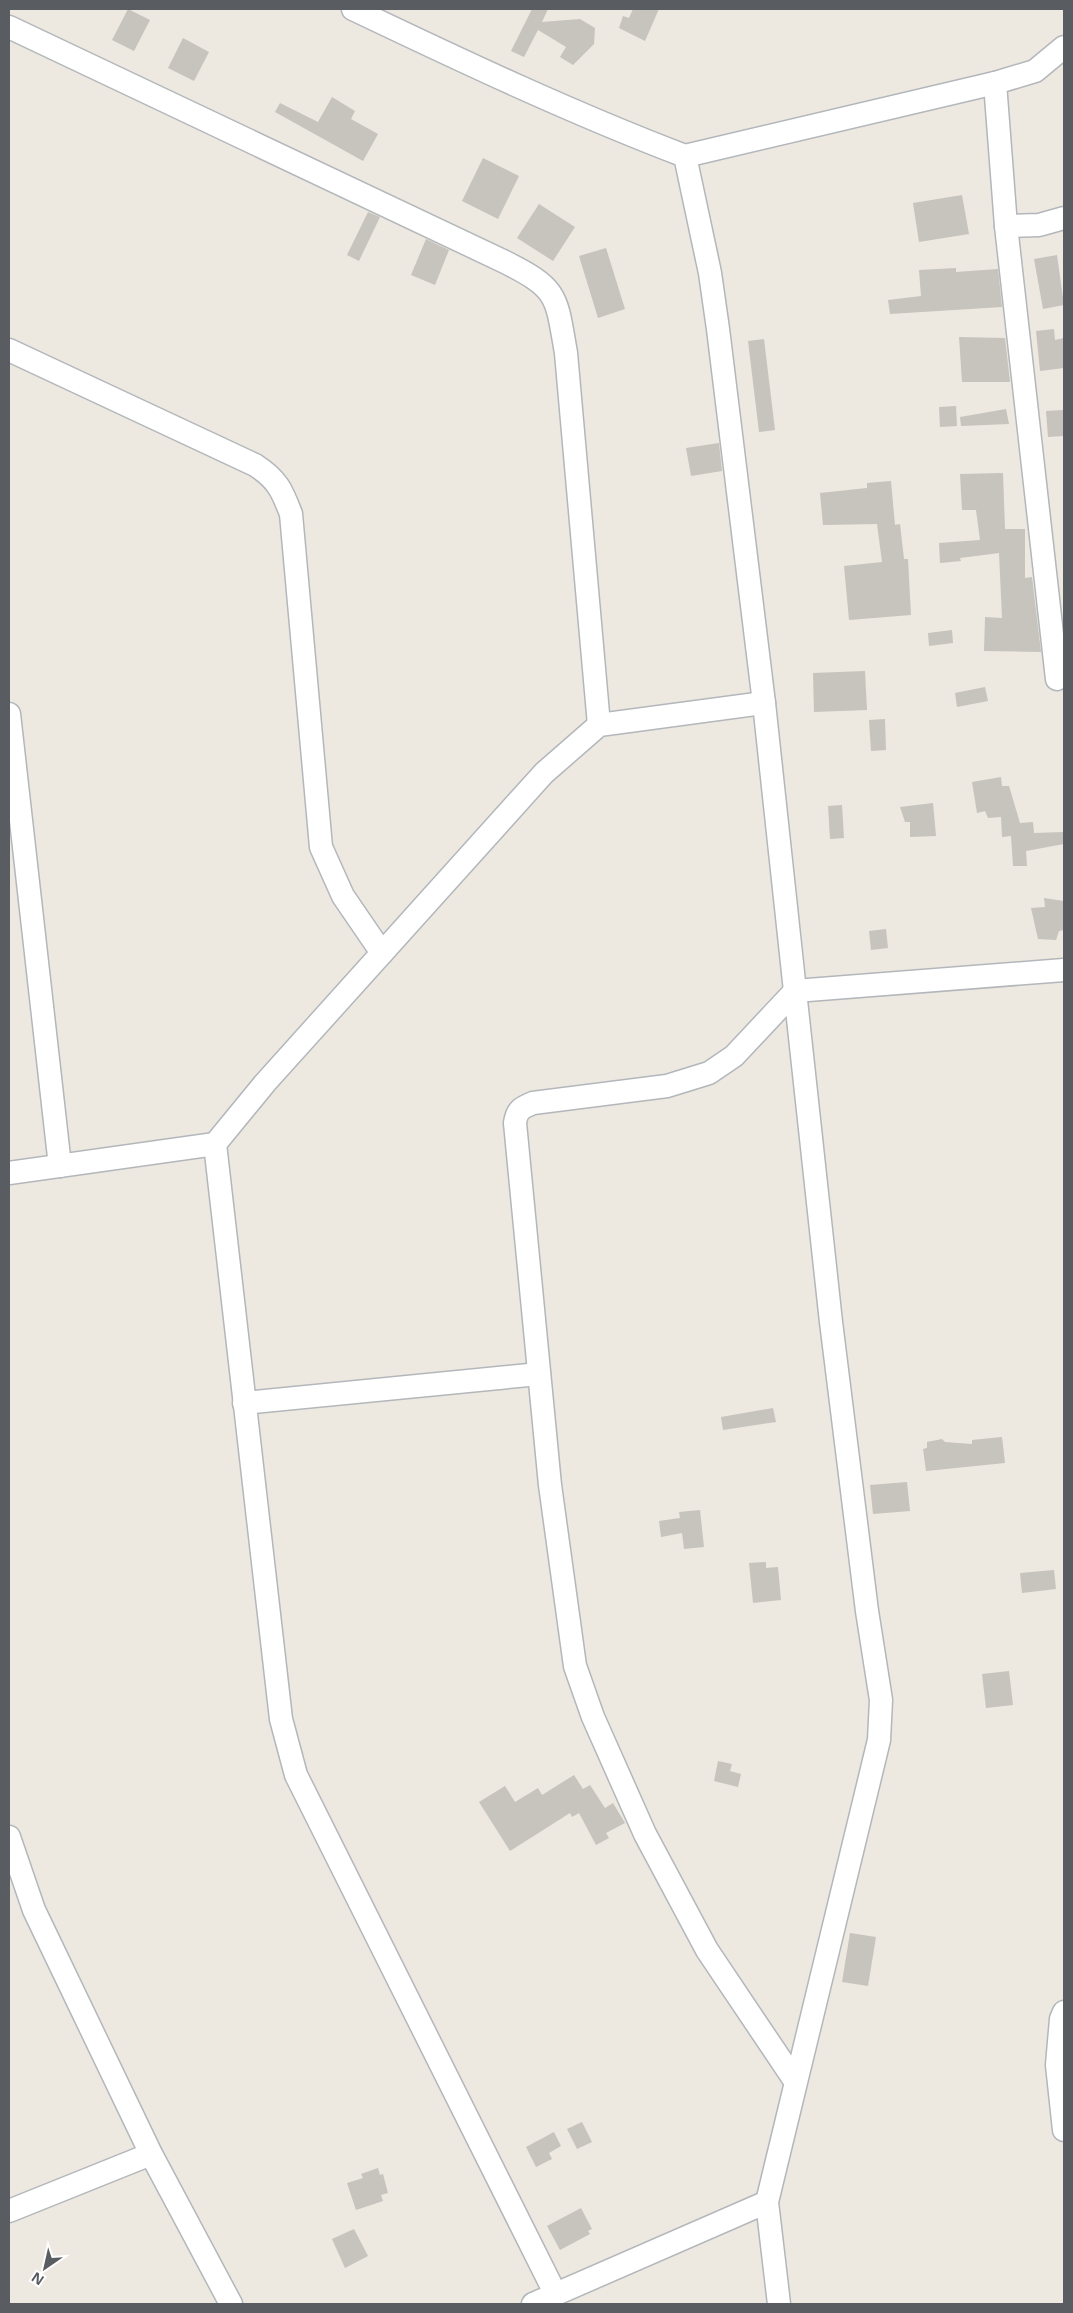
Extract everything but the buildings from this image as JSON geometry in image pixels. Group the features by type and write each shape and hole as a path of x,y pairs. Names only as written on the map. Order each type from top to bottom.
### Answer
{"street":[{"path":"353,9 512,84 618,130 685,156 995,83 1035,71 1064,48"},
{"path":"9,27 531,275 548,288 558,308 566,353 599,725"},
{"path":"995,83 1006,226 1057,678"},
{"path":"685,156 710,273 764,703 832,1332 866,1611 881,1700 879,1740 795,2081 780,2156 767,2202 779,2304"},
{"path":"1006,226 1039,225 1064,218"},
{"path":"9,350 255,465 271,475 282,491 291,514 321,847 343,896 382,953"},
{"path":"9,1173 214,1144 265,1083 544,773 599,725 764,703"},
{"path":"9,714 60,1166"},
{"path":"795,2081 707,1950 646,1834 593,1718 575,1666 550,1485 515,1123 516,1113 522,1107 533,1103 667,1086 709,1073 734,1056 795,991 1064,970"},
{"path":"214,1144 281,1719 296,1775 556,2293"},
{"path":"244,1403 539,1374"},
{"path":"9,1837 34,1910 151,2154 231,2304"},
{"path":"1064,2012 1061,2019 1057,2065 1064,2130"},
{"path":"9,2211 151,2154"},
{"path":"532,2304 767,2202"}]}
